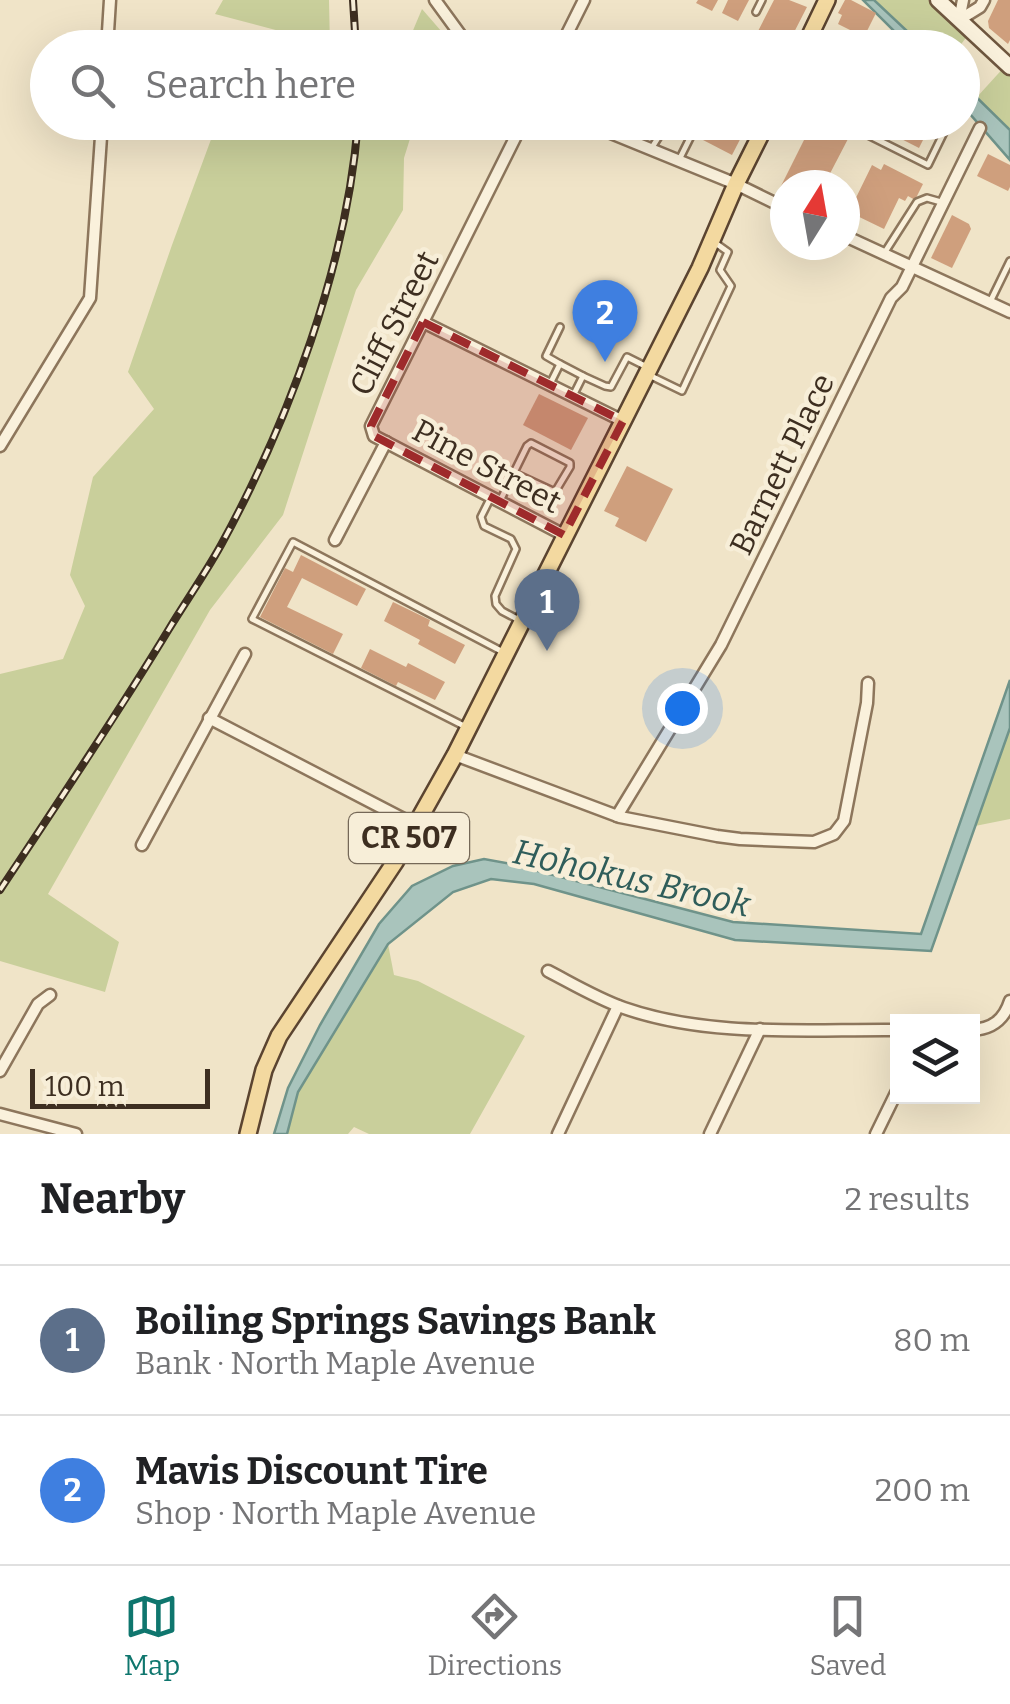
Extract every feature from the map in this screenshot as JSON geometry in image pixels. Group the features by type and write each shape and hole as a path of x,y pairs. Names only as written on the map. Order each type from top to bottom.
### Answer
{"main road":[{"path":"811,30 823,1"},
{"name":"CR 507","path":"248,1134 264,1070 279,1036 416,826 456,755 648,371 758,140"}],"street":[{"path":"108,30 110,0"},
{"path":"435,0 457,30"},
{"path":"569,30 584,0"},
{"path":"938,0 970,30"},
{"path":"959,20 963,0"},
{"path":"959,20 984,0"},
{"path":"980,40 1010,68"},
{"path":"0,446 90,298 101,140"},
{"name":"Cliff Street","path":"335,540 386,442 374,436 371,426 514,140"},
{"path":"629,140 770,201"},
{"name":"Barnett Place","path":"617,816 721,645 891,298 912,268 974,140"},
{"path":"860,243 1010,312"},
{"path":"423,322 623,421"},
{"name":"Pine Street","path":"386,442 564,535"},
{"path":"142,844 245,654"},
{"path":"456,755 617,816 740,840 827,839 842,826 846,814 868,683"},
{"path":"209,718 416,826"},
{"path":"548,972 618,1006 690,1024 890,1030"},
{"path":"0,1071 38,1004 50,995"},
{"path":"980,1028 1001,1020 1010,1001"},
{"path":"558,1134 618,1006"},
{"path":"710,1134 760,1029"},
{"path":"876,1134 891,1104"},
{"path":"0,1114 76,1134"}],"lane":[{"path":"756,12 762,0"},
{"path":"651,149 657,140"},
{"path":"679,160 689,140"},
{"path":"879,140 928,164 940,140"},
{"path":"884,254 917,202 926,198 943,203"},
{"path":"560,327 546,356 560,364 604,386 612,386 627,357 682,391 731,286 720,270 728,252 712,240"},
{"path":"990,303 1010,262"},
{"path":"550,384 560,364"},
{"path":"572,396 583,376"},
{"path":"514,473 555,492 570,463 530,444 482,517 484,526 511,539 516,548 495,596 502,610 522,621"},
{"path":"469,728 252,619 293,542 506,654"}],"highlighted area":[{"path":"423,322 623,421 564,535 374,436 371,426"}],"green space":[{"path":"223,0 329,0 330,30 276,30 215,14"},
{"path":"875,0 928,0 969,30 907,30"},
{"path":"422,9 440,30 413,30"},
{"path":"1007,64 1010,67 1010,131 980,100 980,94"},
{"path":"211,140 410,140 404,158 403,210 356,290 283,515 210,610 48,894 119,942 105,992 0,961 0,674 63,659 85,606 70,575 93,477 154,409 128,372"},
{"path":"1010,728 1010,819 975,826"},
{"path":"388,944 394,975 418,981 525,1036 470,1134 369,1134 354,1127 348,1134 287,1134 298,1092"}],"water":[{"path":"863,0 874,0 906,30 893,30"},
{"path":"980,101 1010,130 1010,160 980,126"},
{"path":"1010,680 1010,728 931,951 735,940 534,884 491,879 453,892 388,944 298,1092 287,1134 274,1134 288,1088 379,924 412,886 453,866 484,859 511,864 733,922 921,934"}],"building":[{"path":"718,0 712,11 696,3"},
{"path":"728,0 749,0 738,21 722,13"},
{"path":"774,0 789,0 807,7 795,30 759,30"},
{"path":"845,0 851,0 876,13 868,30 850,30 838,24 842,15 838,13"},
{"path":"998,0 1010,0 1008,44 989,28 988,21"},
{"path":"703,140 740,140 732,155"},
{"path":"804,140 847,140 832,170 789,170"},
{"path":"903,140 923,140 919,148"},
{"path":"988,154 1010,165 1008,191 977,176"},
{"path":"884,164 923,184 915,200 908,196 905,201 899,198 884,229 860,217 860,190 872,165 881,170"},
{"path":"952,215 971,229 952,268 931,258"},
{"path":"539,394 588,418 571,450 523,425"},
{"path":"627,466 673,489 646,542 615,526 619,518 604,511"},
{"path":"301,555 366,589 357,606 302,578 287,607 343,634 333,654 260,617 285,568 293,572"},
{"path":"393,602 430,620 428,626 465,645 455,664 384,621"},
{"path":"370,649 445,682 435,700 361,668"}],"railway":[{"path":"353,0 355,30"},
{"path":"0,890 209,566 270,447 328,286 342,231 356,140"}],"place":[{"name":"Mavis Discount Tire","path":"605,362"},
{"name":"Boiling Springs Savings Bank","path":"547,651"}],"water label":[{"name":"Hohokus Brook","path":"632,878"}]}
